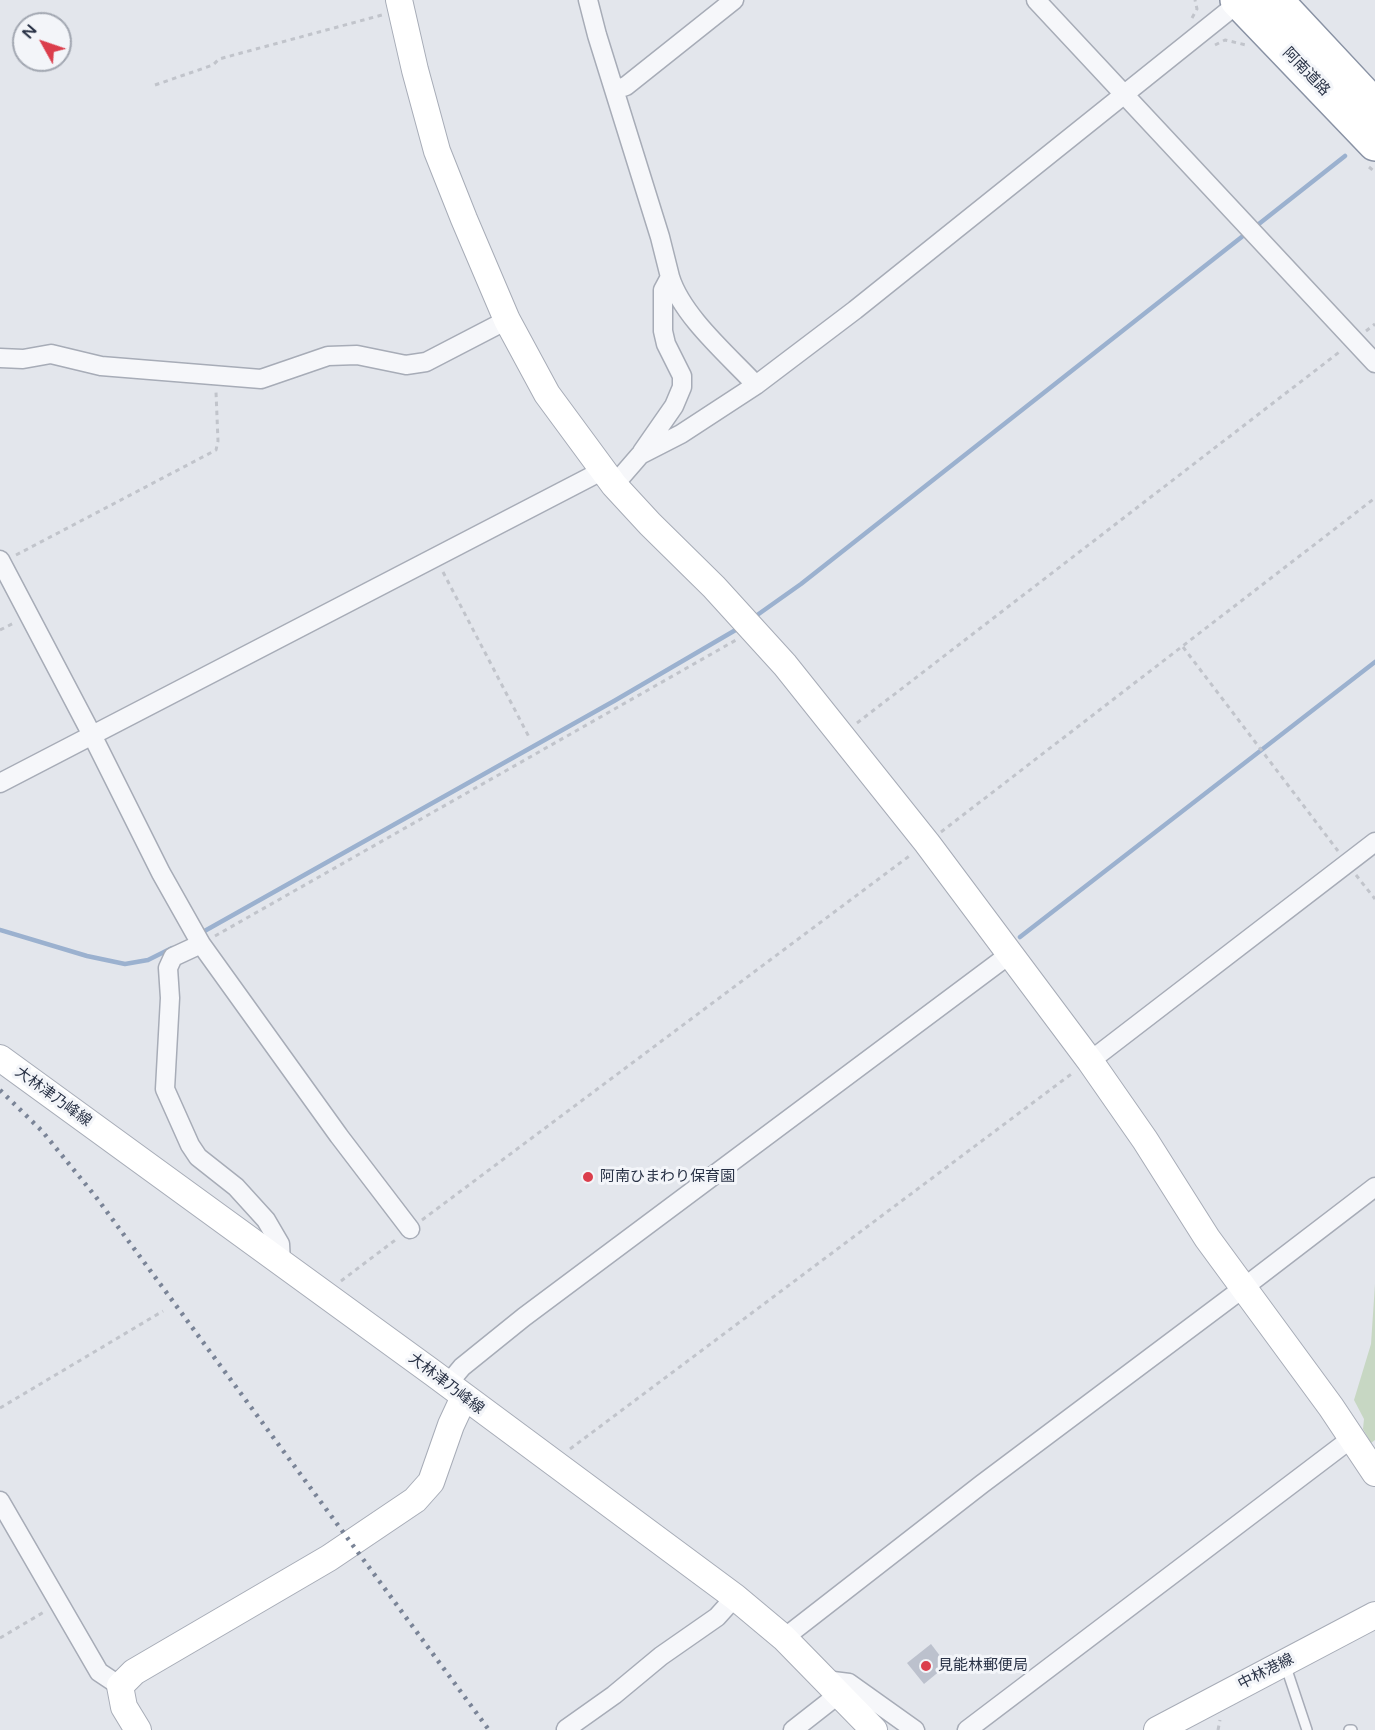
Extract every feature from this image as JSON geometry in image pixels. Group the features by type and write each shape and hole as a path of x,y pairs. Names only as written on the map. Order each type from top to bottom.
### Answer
{"highway":[{"name":"阿南道路","path":"1276,0 1375,106"},
{"name":"阿南道路","path":"1239,1 1371,154"}],"street":[{"path":"588,0 674,291 688,312 756,385"},
{"path":"615,90 626,86 734,0"},
{"path":"1036,0 1375,363"},
{"path":"0,783 592,476 607,477 640,455 681,434 756,385 864,303 1239,1"},
{"path":"400,5 437,151 507,320 547,394 607,477 650,524 714,587 785,665 927,843 1089,1061 1145,1140 1207,1238 1367,1454 967,1730"},
{"path":"640,455 674,406 682,387 682,376 666,344 663,331 663,290 670,277"},
{"path":"0,358 23,359 51,354 101,366 261,379 328,356 357,355 406,365 426,362 507,320"},
{"path":"1,561 161,873 198,938 339,1136 410,1229"},
{"path":"1089,1061 1375,842"},
{"path":"198,938 173,957 168,968 170,998 165,1089 189,1144 198,1156 236,1187 266,1220 280,1244 281,1263"},
{"path":"120,1686 134,1672 330,1558 414,1500 431,1482 451,1425 462,1367 524,1317 1010,954"},
{"name":"大林津乃峰線","path":"0,1058 735,1598 784,1638 874,1730"},
{"path":"784,1638 982,1484 1375,1187"},
{"path":"0,1501 99,1672 120,1686 124,1707 138,1730"},
{"path":"566,1730 614,1695 661,1656 717,1617 735,1598"},
{"name":"中林港線","path":"1157,1730 1375,1615"},
{"path":"793,1730 832,1687 849,1683 915,1730"}],"lane":[{"path":"1285,1662 1307,1730"}],"path":[{"path":"155,85 213,65 219,59 400,5"},
{"path":"1211,46 1225,40 1252,47"},
{"path":"1371,154 1375,172"},
{"path":"842,735 1375,324"},
{"path":"1,561 216,450 218,441 215,396 219,376"},
{"path":"326,1296 341,1281 927,843 1375,498"},
{"path":"436,557 529,737"},
{"path":"198,938 753,630"},
{"path":"1183,647 1375,899"},
{"path":"554,1465 575,1446 1089,1061"},
{"path":"0,1408 163,1311"},
{"path":"0,1638 59,1604"}],"green space":[{"path":"1375,1284 1375,1440 1371,1443 1363,1429 1364,1419 1354,1400 1371,1344"}],"building":[{"path":"931,1644 947,1665 924,1684 907,1663"}],"waterway":[{"path":"1255,227 1345,156"},
{"path":"753,618 801,584 1248,232"},
{"path":"201,933 614,701 739,628"},
{"path":"1020,937 1375,662"},
{"path":"0,930 87,956 125,964 148,960 172,948"}],"railway":[{"path":"0,1090 42,1131 96,1197 489,1730"}],"place":[{"name":"阿南ひまわり保育園","path":"588,1177"},
{"name":"見能林郵便局","path":"926,1666"}]}
